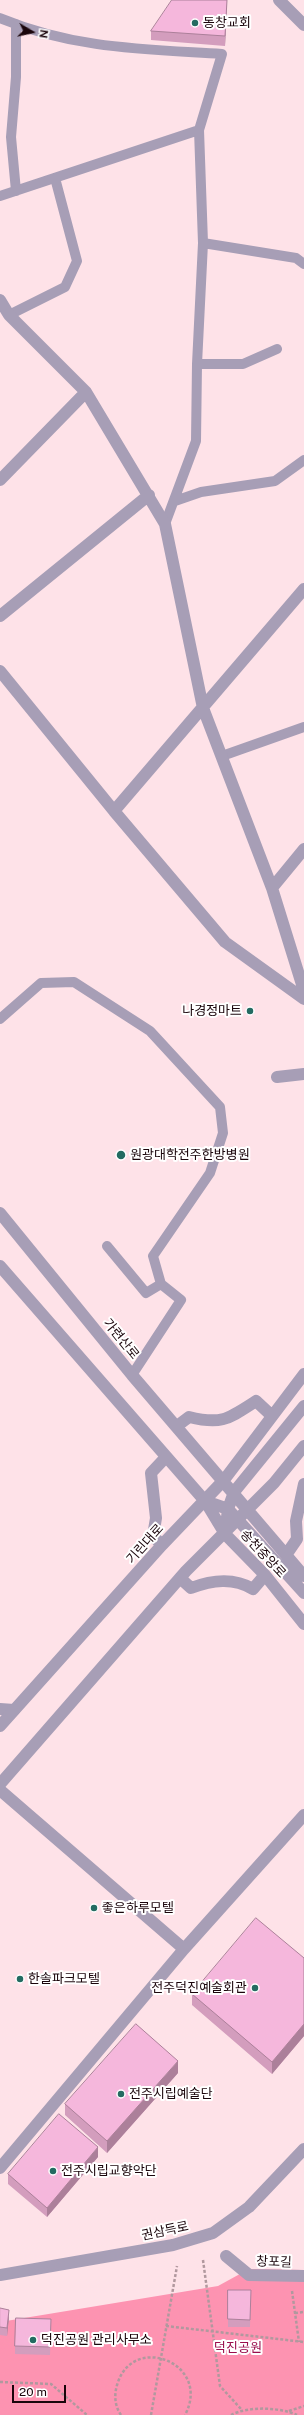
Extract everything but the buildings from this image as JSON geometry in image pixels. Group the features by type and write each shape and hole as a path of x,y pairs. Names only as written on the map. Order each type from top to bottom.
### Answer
{"street":[{"path":"279,0 304,25"},
{"path":"0,300 9,315 86,392 165,524 203,708 272,888 304,991"},
{"path":"0,480 86,392"},
{"path":"0,616 149,495"},
{"path":"114,811 304,590"},
{"path":"0,671 114,811 225,942 304,999"},
{"path":"272,888 304,849"},
{"path":"277,1076 304,1074"},
{"name":"가련산로","path":"0,1213 132,1375 224,1480"},
{"path":"0,1266 205,1501 228,1509 304,1593"},
{"name":"기린대로","path":"0,1726 162,1545 224,1480 304,1374"},
{"path":"177,1426 189,1418 212,1422 224,1419 256,1401 272,1415"},
{"path":"225,1534 228,1509 234,1492 304,1406"},
{"path":"0,1784 180,1578 225,1534 247,1508 274,1483 304,1446"},
{"path":"162,1545 153,1536 156,1518 151,1473 166,1457"},
{"name":"송천중앙로","path":"224,1480 304,1576"},
{"path":"286,1555 297,1539 296,1521 304,1484"},
{"name":"송천중앙로","path":"205,1501 225,1534 265,1575 304,1624"},
{"path":"180,1578 192,1588 210,1581 229,1581 253,1589 265,1575"},
{"path":"0,1709 14,1710"},
{"path":"0,1790 184,1949"},
{"path":"0,2168 184,1949 304,1815"},
{"name":"권삼득로","path":"0,2275 173,2245 213,2233 248,2207 302,2154"},
{"name":"창포길","path":"226,2256 249,2275 290,2277 304,2276"}],"lane":[{"path":"0,18 62,39 96,46 222,54 199,130 203,243 197,364 196,441 175,501 165,524"},
{"path":"16,24 16,77 12,137 16,191"},
{"path":"0,196 199,130"},
{"path":"9,315 65,287 77,261 55,178"},
{"path":"203,243 296,258 304,264"},
{"path":"197,364 243,364 277,350"},
{"path":"175,501 201,492 275,481 304,460"},
{"path":"222,756 304,727"},
{"path":"0,1019 41,983 74,982 150,1031 220,1107 222,1133 210,1173 153,1256 161,1284 181,1300 132,1375"},
{"path":"107,1246 146,1292 161,1284"}],"path":[{"path":"203,2260 220,2386 242,2410"},
{"path":"151,2415 176,2266"},
{"path":"290,2277 299,2342"},
{"path":"295,2313 304,2312"},
{"path":"166,2326 304,2342"},
{"path":"121,2415 115,2401 115,2389 119,2377 127,2367 137,2361 149,2357 161,2358 173,2362 183,2371 189,2382 191,2395 185,2415"},
{"path":"0,2382 51,2384 87,2415"},
{"path":"231,2415 242,2410 288,2411 304,2406"},
{"path":"288,2411 297,2415"}],"green space":[{"name":"덕진공원","path":"249,2269 304,2270 304,2415 0,2415 0,2322 218,2286"}],"place":[{"name":"동창교회","path":"195,23"},
{"name":"나경정마트","path":"250,1011"},
{"name":"원광대학전주한방병원","path":"121,1155"},
{"name":"좋은하루모텔","path":"94,1908"},
{"name":"한솔파크모텔","path":"20,1979"},
{"name":"전주덕진예술회관","path":"255,1988"},
{"name":"전주시립예술단","path":"121,2094"},
{"name":"전주시립교향악단","path":"53,2171"},
{"name":"덕진공원 관리사무소","path":"33,2340"}]}
